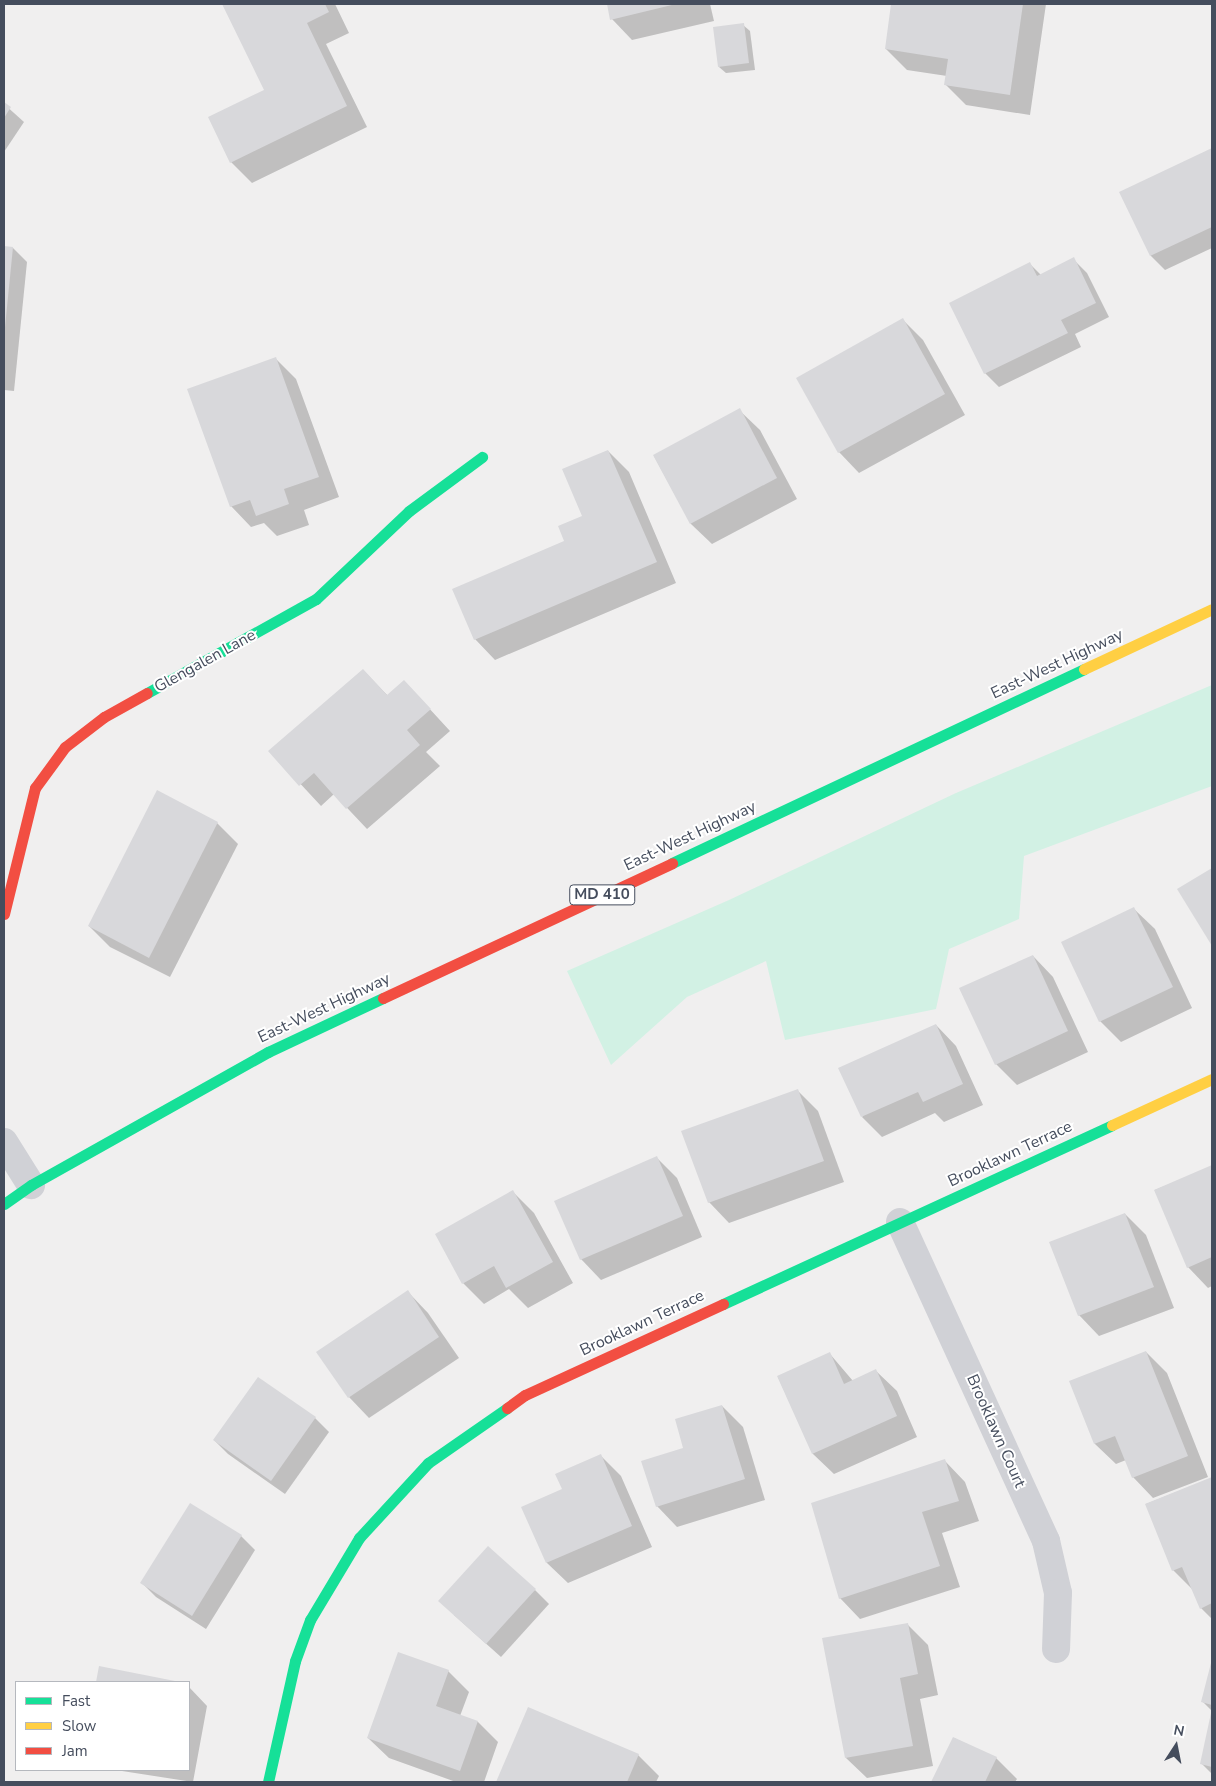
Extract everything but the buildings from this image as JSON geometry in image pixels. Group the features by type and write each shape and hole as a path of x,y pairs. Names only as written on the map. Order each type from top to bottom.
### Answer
{"street":[{"name":"Glengalen Lane","path":"4,914 35,788 65,747 104,717 316,600 409,511 482,457"},
{"name":"East-West Highway","path":"4,1204 31,1185 268,1052 1212,609"},
{"name":"Brooklawn Terrace","path":"268,1782 295,1661 310,1620 359,1538 428,1463 525,1396 1212,1079"},
{"path":"4,1142 31,1185"},
{"name":"Brooklawn Court","path":"900,1222 1046,1541 1058,1593 1056,1649"}],"green space":[{"path":"1212,685 1212,786 1024,856 1019,919 949,949 936,1009 785,1040 766,961 687,997 611,1065 567,971 729,900 956,793"}],"traffic: fast":[{"path":"147,693 316,599 409,511 482,457"},
{"path":"672,863 1084,669"},
{"path":"4,1204 31,1185 268,1052 383,998"},
{"path":"723,1304 1112,1125"},
{"path":"268,1782 295,1661 310,1620 359,1538 428,1463 507,1408"}],"traffic: slow":[{"path":"1084,669 1212,609"},
{"path":"1112,1125 1212,1079"}],"traffic: jam":[{"path":"4,914 35,788 65,747 104,717 147,693"},
{"path":"383,998 672,863"},
{"path":"507,1408 525,1395 723,1304"}]}
